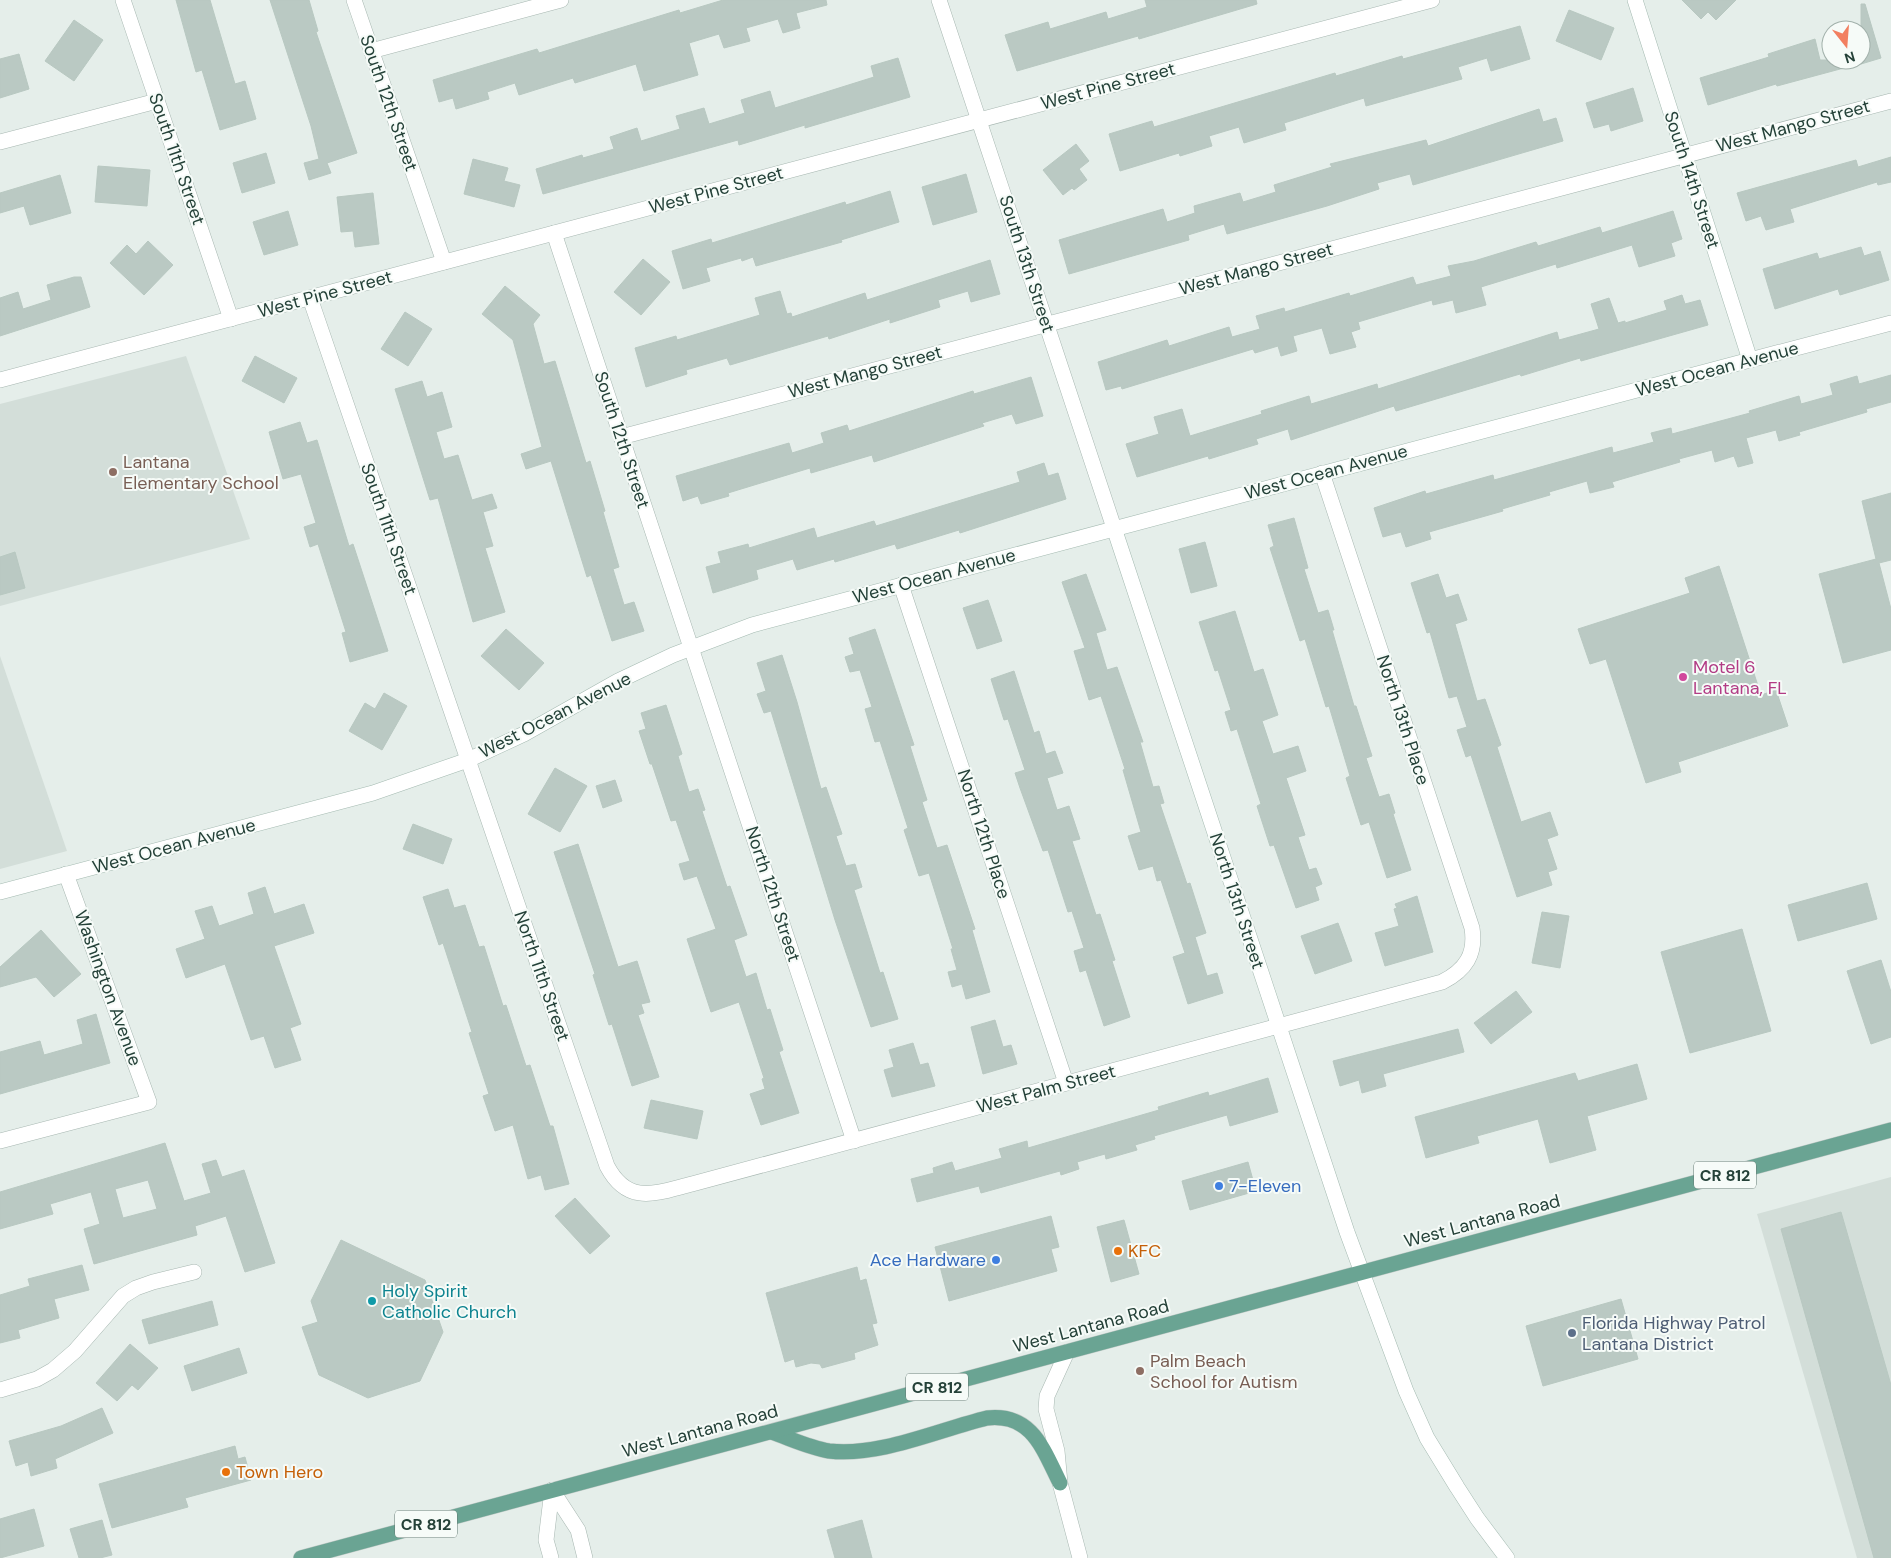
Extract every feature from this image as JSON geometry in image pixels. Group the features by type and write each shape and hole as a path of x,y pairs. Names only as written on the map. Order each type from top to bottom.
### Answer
{"main road":[{"name":"West Lantana Road","path":"301,1558 1891,1130"},
{"path":"771,1432 827,1450 855,1451 878,1448 987,1418 1004,1418 1017,1421 1035,1436 1060,1483"}],"street":[{"name":"South 11th Street","path":"123,0 231,318"},
{"name":"South 12th Street","path":"354,0 444,262"},
{"path":"371,50 562,0"},
{"name":"South 13th Street","path":"939,0 1114,528"},
{"name":"West Pine Street","path":"0,380 1432,0"},
{"name":"South 14th Street","path":"1635,0 1750,360"},
{"path":"0,142 157,101"},
{"name":"West Mango Street","path":"621,437 1891,101"},
{"name":"South 12th Street","path":"554,233 691,648"},
{"name":"South 11th Street","path":"310,298 468,760"},
{"name":"West Ocean Avenue","path":"0,892 372,793 468,760 524,734 618,681 691,648 752,625 1891,323"},
{"name":"North 13th Place","path":"1322,473 1472,928 1474,941 1472,955 1465,967"},
{"name":"North 13th Street","path":"1114,528 1362,1272 1406,1391 1427,1438 1477,1518 1507,1558"},
{"name":"North 12th Place","path":"901,585 1066,1083"},
{"name":"North 12th Street","path":"691,648 854,1141"},
{"name":"North 11th Street","path":"468,760 607,1166 614,1178 623,1187"},
{"name":"Washington Avenue","path":"0,1142 149,1102 66,874"},
{"name":"West Palm Street","path":"623,1187 636,1193 649,1195 1442,982 1455,976 1465,967"},
{"path":"0,1390 37,1380 53,1370 75,1351 123,1296 136,1288 194,1272"},
{"path":"1067,1352 1046,1402 1047,1415 1057,1451 1060,1483 1080,1558"},
{"path":"551,1558 546,1540 552,1490"},
{"path":"552,1490 578,1530 585,1558"}],"shaded area":[{"name":"Lantana Elementary School","path":"186,356 250,539 0,606 0,404"},
{"path":"0,656 67,851 0,869"},
{"path":"1891,1177 1891,1558 1857,1558 1757,1214"}],"building":[{"path":"176,0 210,0 235,84 245,81 256,119 220,130 202,70 196,72"},
{"path":"270,0 309,0 318,31 316,32 357,153 327,163 331,173 309,180 304,163 319,159 311,126"},
{"path":"723,0 826,0 827,5 796,13 800,28 783,33 778,19 746,28 750,41 724,48 719,34 689,43 698,75 644,91 636,64 575,83 573,78 519,95 515,83 487,92 489,99 456,109 453,98 439,102 433,80 537,49 539,53 679,10 680,13"},
{"path":"1145,0 1256,0 1257,4 1139,39 1138,36 1017,71 1005,35 1048,22 1050,29 1106,12 1108,19 1147,7"},
{"path":"1682,0 1736,0 1716,20 1708,12 1701,19"},
{"path":"1861,4 1865,4 1870,20 1861,20"},
{"path":"1569,10 1614,28 1601,60 1556,41"},
{"path":"74,20 103,40 74,81 45,61"},
{"path":"1871,24 1881,58 1871,61"},
{"path":"1520,26 1530,59 1491,71 1487,58 1458,67 1462,79 1366,106 1364,98 1284,123 1286,130 1244,143 1239,127 1209,136 1212,146 1180,156 1179,153 1120,171 1109,134 1152,121 1154,127 1335,73 1336,76 1402,56 1403,59"},
{"path":"1815,39 1821,60 1821,70 1836,70 1777,86 1776,84 1708,105 1700,78 1769,57 1768,54"},
{"path":"19,54 29,89 0,98 0,59"},
{"path":"898,58 910,97 805,128 805,125 739,145 738,140 543,194 536,169 582,155 583,158 614,149 610,137 637,128 641,141 680,129 676,116 704,108 709,124 745,113 741,100 770,91 775,108 874,77 871,66"},
{"path":"1633,88 1643,121 1611,131 1609,124 1594,128 1586,103"},
{"path":"1539,109 1543,122 1556,118 1563,141 1413,185 1410,174 1377,183 1379,189 1327,206 1227,234 1224,224 1188,235 1189,240 1069,274 1059,240 1163,209 1167,222 1195,213 1194,206 1240,193 1243,202 1276,192 1274,185 1332,167 1330,164 1426,140 1428,146"},
{"path":"1076,144 1089,161 1079,169 1087,180 1074,190 1072,188 1063,195 1043,170"},
{"path":"266,153 275,183 242,193 233,163"},
{"path":"1891,157 1891,182 1878,185 1877,182 1790,209 1794,222 1766,230 1761,216 1746,221 1737,193 1856,160 1858,167"},
{"path":"473,159 508,168 504,181 520,185 514,207 464,194"},
{"path":"98,166 150,170 147,206 95,202"},
{"path":"966,174 977,212 933,225 922,187"},
{"path":"60,175 71,213 30,225 24,206 0,213 0,193"},
{"path":"890,191 899,222 841,240 842,242 756,266 753,257 742,261 741,258 706,268 710,281 683,289 672,251 711,239 712,243 845,202 846,205"},
{"path":"373,193 379,244 355,247 353,231 341,232 337,197"},
{"path":"288,211 298,245 264,255 253,222"},
{"path":"1673,211 1682,239 1671,243 1675,256 1639,267 1632,245 1557,268 1556,264 1481,287 1486,305 1456,313 1453,300 1433,305 1432,300 1358,322 1360,329 1351,332 1356,347 1330,354 1322,328 1293,336 1297,351 1281,356 1278,346 1255,353 1253,349 1122,389 1121,386 1106,390 1098,362 1167,340 1169,346 1229,327 1232,337 1260,329 1256,316 1284,308 1285,312 1349,293 1350,296 1413,277 1416,285 1451,276 1448,266 1474,261 1536,242 1538,246 1600,227 1602,233"},
{"path":"148,241 173,265 144,295 110,263 127,245 136,254"},
{"path":"1861,247 1864,256 1880,251 1889,280 1840,295 1838,289 1775,309 1763,269 1817,253 1819,259"},
{"path":"643,259 670,282 641,315 614,292"},
{"path":"990,260 1000,294 971,302 968,291 938,300 940,307 890,323 890,319 829,339 828,336 730,365 727,358 686,370 687,374 646,387 635,348 676,336 677,340 760,315 755,298 780,291 787,314 791,313 792,317 865,293 867,300"},
{"path":"74,277 81,277 90,307 0,336 0,298 18,292 23,309 51,300 47,285"},
{"path":"505,286 540,315 533,324 544,364 555,361 586,463 590,461 605,511 603,512 619,567 613,569 624,605 634,602 644,631 612,641 591,575 587,577 551,461 526,469 521,454 542,447 513,340 482,314"},
{"path":"1682,295 1685,304 1700,300 1708,325 1581,361 1580,358 1521,376 1520,374 1396,411 1394,406 1291,440 1288,429 1256,439 1258,444 1209,459 1208,456 1137,477 1126,444 1159,434 1154,417 1182,409 1190,436 1262,414 1261,411 1309,396 1311,404 1377,384 1378,389 1557,332 1559,340 1599,329 1591,304 1609,298 1618,323 1625,321 1625,323 1667,310 1664,301"},
{"path":"405,312 432,329 408,366 381,349"},
{"path":"255,356 297,378 284,403 242,381"},
{"path":"1891,375 1891,402 1866,409 1867,412 1799,432 1800,435 1779,441 1776,430 1746,438 1753,463 1738,467 1734,456 1715,462 1712,450 1679,459 1680,462 1612,482 1614,487 1590,493 1587,481 1549,492 1550,495 1502,509 1503,511 1429,532 1431,539 1406,547 1401,532 1383,537 1374,508 1425,491 1426,494 1493,475 1494,480 1612,447 1613,453 1654,442 1651,433 1671,428 1672,434 1750,413 1749,411 1799,396 1801,404 1833,395 1830,384 1857,376 1859,384"},
{"path":"1031,377 1043,416 1016,424 1012,414 982,423 984,426 874,462 872,455 811,473 810,468 728,493 729,496 701,504 698,496 683,501 676,476 789,443 792,453 824,443 821,433 847,425 849,431 973,391 974,394"},
{"path":"422,381 427,397 442,392 452,427 436,432 444,459 458,455 472,500 492,494 497,508 483,512 493,546 485,548 505,612 473,622 438,498 430,500 395,389"},
{"path":"300,422 307,443 317,440 349,546 353,544 388,651 350,662 342,633 346,632 318,544 310,547 304,527 316,523 301,474 283,479 269,432"},
{"path":"1044,463 1048,476 1058,473 1066,499 960,533 959,530 897,549 895,544 835,562 834,559 797,570 793,559 756,570 758,579 713,593 706,567 721,563 718,552 748,544 749,548 814,528 817,538 874,521 876,526 1020,482 1017,472"},
{"path":"1891,493 1891,560 1879,563 1891,609 1891,650 1843,663 1819,574 1876,559 1862,501"},
{"path":"1294,518 1308,568 1304,569 1318,613 1328,610 1354,706 1356,706 1372,756 1366,758 1379,797 1389,794 1395,813 1393,814 1411,870 1387,878 1369,822 1361,825 1346,778 1350,776 1329,706 1326,707 1305,639 1300,641 1270,548 1274,546 1268,525"},
{"path":"1205,542 1217,586 1191,593 1179,549"},
{"path":"15,552 25,588 0,595 0,557"},
{"name":"Motel 6 Lantana, FL","path":"1719,566 1761,695 1776,690 1788,726 1678,762 1681,772 1646,783 1606,659 1590,664 1578,629 1690,593 1685,578"},
{"path":"1086,574 1106,630 1096,633 1107,670 1117,667 1143,742 1140,742 1153,787 1159,786 1164,803 1160,804 1187,884 1190,883 1206,933 1195,937 1207,976 1217,973 1223,993 1188,1004 1173,957 1185,953 1161,880 1157,881 1153,866 1139,870 1128,836 1141,832 1123,770 1125,769 1101,696 1089,700 1074,651 1085,648 1062,582"},
{"path":"1438,574 1446,598 1458,594 1467,620 1455,624 1477,701 1485,699 1501,745 1497,747 1521,822 1550,812 1558,835 1547,839 1557,869 1548,872 1552,885 1517,897 1471,755 1466,757 1457,730 1467,727 1457,696 1449,698 1430,632 1427,633 1411,583"},
{"path":"988,600 1002,641 977,649 963,608"},
{"path":"1235,611 1254,672 1263,669 1278,715 1262,721 1273,754 1298,746 1306,771 1286,778 1305,835 1298,837 1309,870 1316,868 1322,884 1315,887 1319,900 1296,908 1274,845 1270,846 1257,806 1261,804 1237,729 1231,731 1225,712 1231,710 1218,670 1215,671 1199,622"},
{"path":"506,629 544,663 519,690 481,656"},
{"path":"875,629 914,745 910,746 927,800 922,802 937,848 947,845 975,929 972,930 990,992 966,999 962,984 952,987 948,972 957,970 951,949 953,949 929,873 919,876 904,830 908,828 880,741 875,742 865,709 872,707 860,670 850,672 845,657 854,654 849,638"},
{"path":"782,655 821,789 826,787 842,834 836,836 846,866 855,864 862,887 854,890 880,973 883,972 898,1019 871,1027 835,920 771,711 764,713 757,694 766,691 757,663"},
{"path":"1014,671 1034,733 1039,731 1046,754 1055,751 1063,773 1047,778 1057,810 1069,806 1080,839 1072,841 1096,915 1100,914 1115,960 1112,961 1130,1017 1104,1026 1086,970 1080,972 1074,951 1084,948 1072,911 1068,912 1048,850 1043,851 1015,773 1025,770 1008,719 1004,720 991,679"},
{"path":"384,693 407,706 382,750 349,731 365,703 375,709"},
{"path":"666,705 682,754 678,756 689,792 698,789 705,810 702,811 727,887 730,886 747,935 734,940 746,977 756,973 767,1010 770,1009 783,1050 779,1052 799,1113 761,1125 750,1094 765,1089 762,1079 764,1078 739,1002 711,1012 687,939 716,929 697,876 684,880 679,864 690,861 676,820 671,821 639,731 646,729 641,713"},
{"path":"555,768 587,786 560,832 528,814"},
{"path":"615,780 622,801 603,808 596,786"},
{"path":"413,824 452,839 443,864 403,849"},
{"path":"578,844 618,967 637,961 650,1002 641,1004 644,1013 638,1015 659,1077 632,1086 612,1024 609,1025 593,975 595,974 554,852"},
{"path":"1867,883 1877,919 1798,941 1788,905"},
{"path":"265,887 274,914 304,904 314,933 274,946 301,1024 290,1028 301,1060 275,1068 264,1036 251,1040 225,964 186,978 176,949 205,939 195,911 212,906 219,926 254,914 248,893"},
{"path":"448,889 454,908 465,905 479,947 484,946 503,1006 506,1005 526,1066 530,1065 550,1126 553,1126 569,1184 545,1190 541,1175 528,1179 513,1125 495,1131 483,1096 489,1094 469,1033 472,1032 443,943 439,945 423,897"},
{"path":"1417,896 1433,952 1385,966 1375,933 1399,926 1394,909 1397,908 1395,904"},
{"path":"1542,912 1569,916 1560,968 1532,963"},
{"path":"1338,923 1352,961 1315,974 1301,936"},
{"path":"1742,929 1771,1031 1690,1053 1661,952"},
{"path":"41,930 81,974 54,997 36,977 0,987 0,967"},
{"path":"1881,960 1891,992 1891,1037 1871,1044 1847,971"},
{"path":"1516,991 1532,1012 1491,1044 1474,1023"},
{"path":"96,1014 110,1063 0,1094 0,1052 40,1041 44,1055 83,1044 77,1020"},
{"path":"995,1020 1003,1047 1011,1045 1017,1064 983,1074 971,1027"},
{"path":"1458,1029 1464,1052 1383,1074 1386,1086 1362,1093 1359,1080 1340,1086 1333,1061"},
{"path":"913,1043 920,1065 928,1063 935,1086 892,1097 884,1070 894,1067 889,1050"},
{"path":"1637,1064 1647,1099 1587,1116 1596,1150 1550,1163 1538,1119 1477,1136 1479,1143 1426,1158 1415,1117 1575,1073 1578,1081"},
{"path":"1268,1078 1278,1112 1230,1126 1227,1115 1154,1136 1155,1139 1135,1145 1137,1150 1106,1159 1105,1154 1077,1162 1079,1169 1061,1175 1060,1171 981,1193 979,1186 917,1202 911,1179 934,1173 933,1168 952,1162 955,1171 1002,1158 999,1149 1027,1141 1028,1148 1159,1110 1158,1107 1208,1092 1209,1096"},
{"path":"651,1100 703,1111 697,1139 644,1128"},
{"path":"165,1143 184,1201 211,1193 202,1164 216,1160 222,1177 244,1170 275,1263 245,1272 226,1216 195,1226 197,1235 94,1264 84,1229 100,1224 91,1192 50,1204 53,1214 0,1229 0,1192","holes":["148,1180 157,1209 123,1218 115,1189"]},
{"name":"7-Eleven","path":"1248,1162 1256,1191 1190,1210 1182,1181"},
{"path":"575,1198 610,1236 590,1254 555,1216"},
{"path":"1841,1212 1891,1385 1891,1558 1874,1558 1781,1229"},
{"name":"Ace Hardware","path":"1051,1216 1059,1247 1051,1249 1057,1271 949,1301 935,1247"},
{"name":"KFC","path":"1124,1220 1139,1274 1111,1282 1097,1227"},
{"name":"Holy Spirit Catholic Church","path":"341,1240 425,1280 443,1332 420,1381 368,1398 319,1375 302,1327 318,1322 311,1301"},
{"path":"82,1265 89,1290 54,1299 59,1318 18,1330 20,1338 0,1343 0,1295 30,1286 28,1279"},
{"path":"857,1267 860,1281 866,1279 877,1323 872,1324 878,1345 854,1353 855,1359 822,1368 820,1364 811,1363 796,1367 794,1359 785,1362 766,1293"},
{"path":"1621,1299 1638,1359 1543,1386 1526,1326"},
{"path":"212,1301 218,1325 149,1344 142,1320"},
{"path":"130,1344 158,1368 138,1390 132,1385 117,1401 96,1383"},
{"path":"239,1348 247,1373 192,1391 184,1366"},
{"path":"102,1408 113,1433 55,1459 57,1468 31,1476 28,1462 16,1466 9,1441 61,1426"},
{"path":"235,1446 238,1459 245,1457 251,1480 185,1498 188,1507 112,1528 99,1484"},
{"path":"34,1509 44,1546 0,1558 0,1519"},
{"path":"102,1520 112,1555 100,1558 79,1558 70,1529"},
{"path":"862,1520 872,1558 835,1558 827,1530"}],"place":[{"name":"Lantana Elementary School","path":"113,472"},
{"name":"Motel 6 Lantana, FL","path":"1683,677"},
{"name":"7-Eleven","path":"1219,1186"},
{"name":"KFC","path":"1118,1251"},
{"name":"Ace Hardware","path":"996,1260"},
{"name":"Holy Spirit Catholic Church","path":"372,1301"},
{"name":"Florida Highway Patrol Lantana District","path":"1572,1333"},
{"name":"Palm Beach School for Autism","path":"1140,1371"},
{"name":"Town Hero","path":"226,1472"}]}
